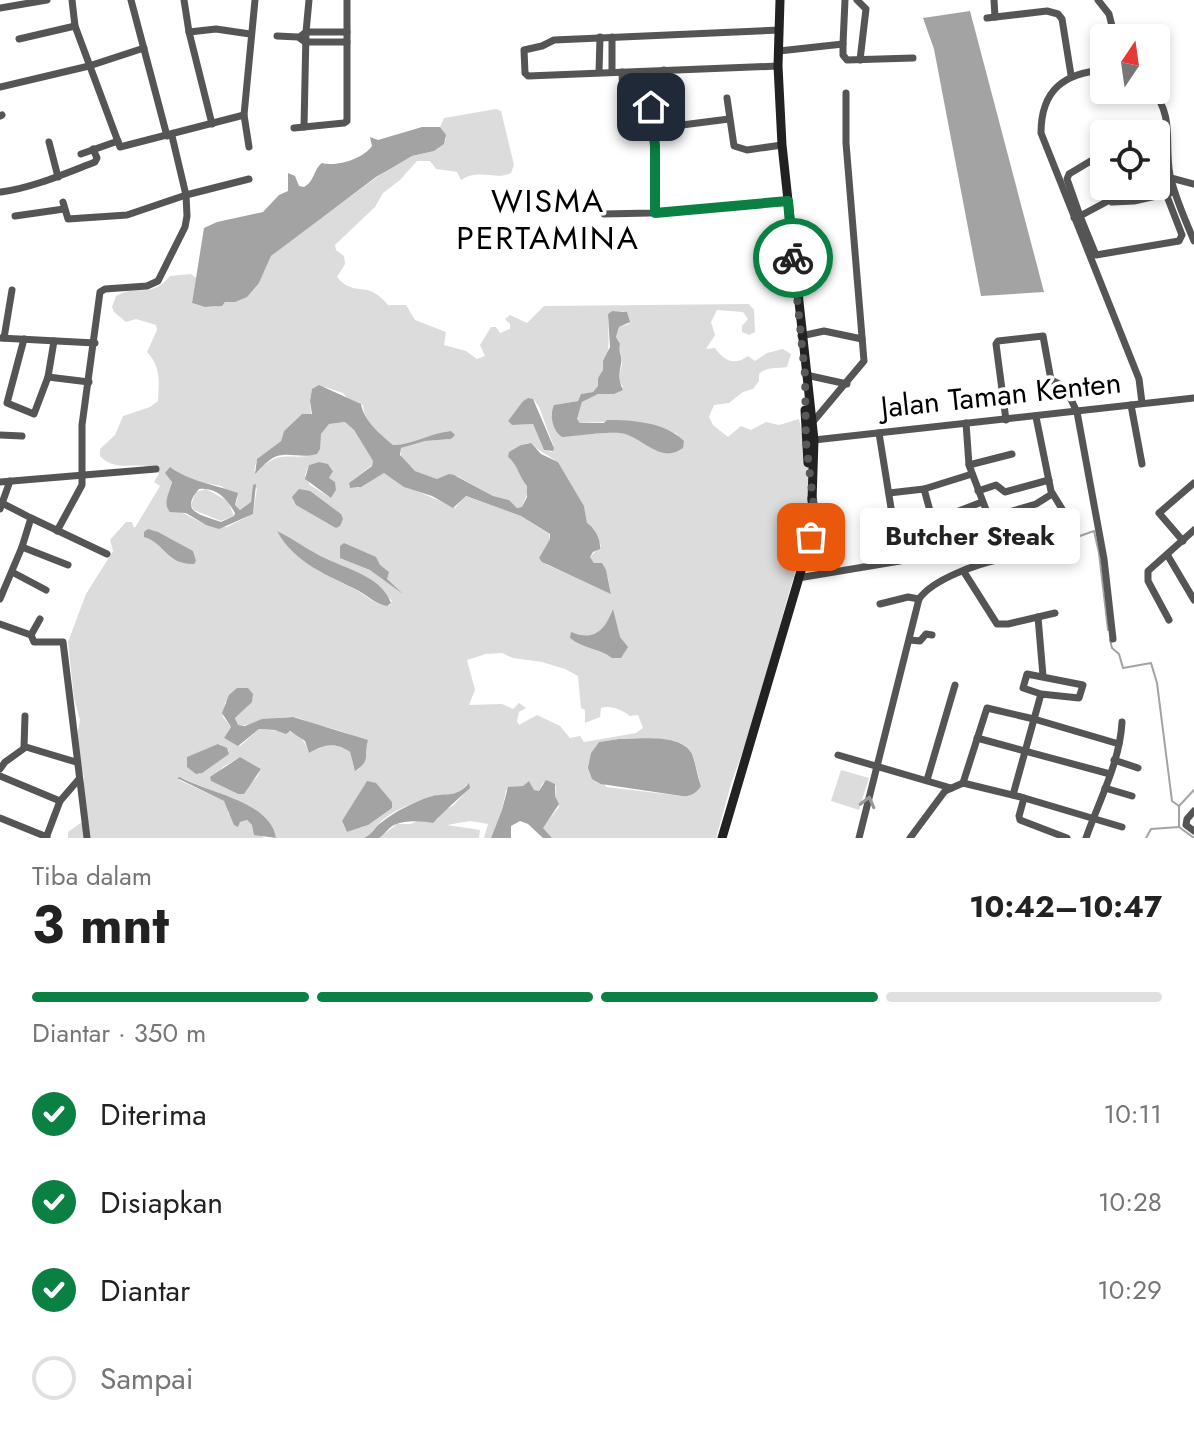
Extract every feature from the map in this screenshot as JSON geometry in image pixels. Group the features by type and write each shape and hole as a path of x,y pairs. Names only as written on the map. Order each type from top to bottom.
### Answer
{"main road":[{"path":"780,0 778,66 782,145 814,440 812,501"},
{"path":"722,838 815,516 806,442 805,375"}],"street":[{"path":"0,8 47,0"},
{"path":"72,0 75,26 120,147 244,115"},
{"path":"57,531 81,488 82,425 101,291 147,286 160,279 186,224 186,195 131,0"},
{"path":"184,0 212,124"},
{"path":"249,147 244,115 255,0"},
{"path":"304,127 303,37 309,0"},
{"path":"294,128 347,122 347,0"},
{"path":"845,0 845,59 913,58"},
{"path":"857,0 866,9 860,60"},
{"path":"994,0 991,17 1047,11 1058,14 1062,19 1071,75"},
{"path":"1045,0 1047,11"},
{"path":"1098,0 1109,14 1112,24"},
{"path":"19,39 75,26"},
{"path":"189,32 216,29 250,34"},
{"path":"778,66 528,76 525,73 524,50 554,40 779,30"},
{"path":"303,37 347,32"},
{"path":"277,36 347,42"},
{"path":"599,72 600,37"},
{"path":"612,37 612,72"},
{"path":"779,51 843,44"},
{"path":"0,87 89,66 144,48"},
{"path":"664,70 665,95"},
{"path":"622,72 623,101"},
{"path":"1090,72 1071,75 1048,98 1042,114 1041,133 1139,379 1142,403"},
{"path":"812,423 864,364 846,143 846,93"},
{"path":"727,98 732,142 739,149 782,145"},
{"path":"1163,104 1167,115 1174,192 1194,241"},
{"path":"651,107 655,146 655,213"},
{"path":"682,125 729,119"},
{"path":"81,154 118,141"},
{"path":"49,142 58,177"},
{"path":"1,192 26,189 32,183 58,177 95,162 97,158 93,149"},
{"path":"1090,161 1069,174 1067,179 1077,217 1096,255 1179,241 1182,235 1167,200"},
{"path":"1171,178 1194,184"},
{"path":"15,216 64,206 69,220 121,216 249,179"},
{"path":"1170,193 1174,192"},
{"path":"1077,217 1113,200"},
{"path":"1110,202 1139,200"},
{"path":"604,214 655,213 788,201"},
{"path":"12,290 2,338 95,343"},
{"path":"801,336 824,331 862,339"},
{"path":"1006,420 996,344 998,341 1040,336 1045,339 1051,380 1066,388 1077,412 1104,559 1113,639"},
{"path":"24,339 8,405 35,414 48,377 54,341"},
{"path":"805,375 847,384"},
{"path":"48,377 89,382"},
{"name":"Jalan Taman Kenten","path":"814,440 1194,398"},
{"path":"1131,405 1142,464"},
{"path":"1036,417 1051,495 1067,517"},
{"path":"879,433 896,538 898,541 926,537 933,550 996,535 969,465 966,423"},
{"path":"0,435 22,436"},
{"path":"969,465 1012,454"},
{"path":"0,482 156,469"},
{"path":"889,493 924,489 972,474"},
{"path":"978,491 996,485 1005,492 1049,480"},
{"path":"10,481 1,506 107,554"},
{"path":"1183,541 1159,517 1159,513 1194,483"},
{"path":"924,489 932,518"},
{"path":"989,518 1039,503 1051,495"},
{"path":"956,512 982,502"},
{"path":"0,599 31,518"},
{"path":"1169,620 1147,577 1149,569 1168,556 1194,530"},
{"path":"22,547 68,565"},
{"path":"859,838 919,599 931,585 1002,559 1076,553"},
{"path":"1168,556 1194,600"},
{"path":"798,578 900,561"},
{"path":"12,572 46,590"},
{"path":"964,572 997,624 1055,613"},
{"path":"880,604 908,597 919,599"},
{"path":"1038,617 1043,676"},
{"path":"31,635 40,619"},
{"path":"0,624 31,635 36,642 63,641 87,838"},
{"path":"910,640 920,641 926,634 932,635"},
{"path":"1027,674 1082,683 1082,694 1076,699 1041,694 1022,687 1027,674"},
{"path":"927,780 955,685"},
{"path":"1013,795 1041,694"},
{"path":"963,783 987,708 1119,744"},
{"path":"0,769 24,747 25,716"},
{"path":"1086,838 1110,774 1122,722"},
{"path":"977,738 1110,774"},
{"path":"24,747 76,762"},
{"path":"838,755 951,788"},
{"path":"1114,760 1138,768"},
{"path":"0,776 60,801"},
{"path":"0,818 47,837 60,801 79,779"},
{"path":"910,838 941,795 963,783 1122,827"},
{"path":"1105,788 1132,796"},
{"path":"1024,798 1019,818 1067,838"},
{"path":"1194,811 1186,825 1194,831"},
{"path":"1038,838 1041,828"}],"shaded area":[{"path":"970,11 1044,292 981,296 934,49 923,18"},
{"path":"496,109 501,111 514,165 511,173 475,175 461,180 457,172 436,169 430,161 417,161 335,245 344,256 345,264 337,277 344,283 373,292 388,305 406,305 415,320 446,332 444,345 466,351 477,359 485,356 480,345 491,327 496,327 500,333 510,329 505,319 510,315 527,323 544,306 749,304 754,310 755,332 749,335 742,332 742,326 748,319 743,312 717,310 711,322 715,335 706,349 715,348 726,359 734,361 748,356 755,361 767,353 783,349 791,354 787,367 762,371 753,389 743,392 729,403 714,405 709,417 713,425 728,437 741,426 751,430 766,422 779,425 799,419 811,476 809,521 751,729 716,838 552,838 542,828 559,807 555,796 556,786 543,783 539,791 534,790 529,781 523,786 506,790 491,838 484,838 488,824 470,821 447,825 480,830 479,838 379,838 397,824 438,819 441,812 454,805 467,790 467,784 454,793 427,798 400,809 364,838 276,838 272,825 251,807 181,777 179,780 224,801 228,813 240,822 247,820 264,838 68,838 68,832 82,822 84,777 79,756 80,720 74,698 68,642 86,594 113,551 110,540 126,522 132,522 134,528 136,526 160,486 154,482 159,474 156,468 112,464 100,456 100,449 115,435 123,416 158,401 157,369 147,352 157,330 156,325 136,319 126,322 112,307 116,296 156,287 170,276 191,274 196,278 192,303 210,307 227,301 235,302 259,283 271,256 307,228 391,167 412,156 434,151 444,144 446,138 440,127 444,118","holes":["624,311 629,324 619,327 616,337 620,344 622,361 619,378 623,387 611,394 598,394 582,402 577,419 580,423 652,425 677,434 681,450 665,453 621,433 562,437 557,430 552,418 554,405 578,401 581,394 593,392 605,364 609,339 608,314","325,387 363,405 370,423 393,445 449,431 451,439 425,441 401,448 401,457 415,471 437,479 457,476 493,496 509,500 517,508 522,507 527,486 508,457 528,443 558,462 584,506 587,524 594,529 601,546 590,557 594,563 602,564 611,593 547,565 539,558 550,539 549,534 521,516 465,496 455,508 384,473 358,488 350,488 349,483 373,461 354,430 345,422 329,424 321,434 316,454 279,457 265,464 258,472 254,471 257,459 281,441 284,431 302,414 311,414 312,390","528,398 535,401 554,447 552,452 544,450 533,424 512,425 508,421 523,401","319,462 329,465 333,470 329,478 336,490 331,498 310,485 305,475 309,465","173,469 190,480 221,486 238,498 235,505 240,510 251,502 253,490 257,488 253,514 227,527 206,525 181,512 171,488","277,531 365,578 392,601 390,605 376,603 302,560","502,653 565,669 578,676 585,723 600,717 601,708 609,707 630,716 638,715 643,728 636,733 584,742 580,736 570,738 560,726 537,715 519,725 519,712 526,708 519,703 513,709 502,704 469,705 475,690 467,660","253,697 235,718 238,725 286,717 299,718 356,738 363,743 365,759 358,770 354,767 350,752 340,747 325,746 309,753 301,738 283,731 259,729 240,746 224,738 231,727 223,717 225,702","645,738 676,742 689,749 701,786 693,794 685,796 606,787 591,753 599,742","220,744 229,751 199,774 187,766 187,757","240,757 261,769 257,777 238,794 211,781 223,767","367,781 368,825 347,832 342,822"]},
{"path":"422,127 440,127 446,135 444,144 434,151 412,156 376,177 271,256 259,283 247,297 225,302 222,306 205,307 192,303 204,228 263,212 279,195 288,191 288,173 295,176 299,186 304,187 322,163 349,161 368,151 372,146 370,137 378,140"},
{"path":"612,311 627,312 630,322 619,327 616,337 620,344 619,377 623,390 614,394 598,394 582,402 577,419 580,423 617,420 658,426 684,441 683,448 675,452 661,452 620,433 562,437 554,427 554,405 578,401 581,394 593,392 598,386 603,361 610,347 608,314"},
{"path":"319,385 361,404 369,422 393,445 451,431 455,435 451,439 425,441 401,448 400,455 415,471 437,479 454,475 493,496 509,500 517,508 522,507 527,497 527,486 508,457 509,452 531,443 541,454 558,462 584,506 587,523 598,538 600,549 590,557 594,563 602,563 606,570 611,594 542,562 539,558 550,534 521,516 466,496 453,508 432,496 404,487 384,473 361,487 350,488 349,483 372,466 373,461 354,430 345,422 329,424 321,434 317,454 275,457 255,474 257,459 281,441 284,431 302,414 312,414 312,389"},
{"path":"528,398 533,399 553,451 544,450 533,424 512,425 508,421"},
{"path":"319,462 328,464 333,471 329,478 335,482 336,490 331,498 305,479 309,465"},
{"path":"170,467 194,479 238,493 235,505 240,510 251,502 253,485 256,484 253,514 219,529 186,513 170,512 167,501 172,482 165,473","holes":["199,489 225,499 234,516 221,522 195,512 191,503 193,497"]},
{"path":"206,489 228,501 234,516 221,521 194,510 191,505 196,492"},
{"path":"299,489 310,491 341,514 343,519 340,526 336,528 296,505 292,497"},
{"path":"148,529 193,551 194,564 178,561 144,537"},
{"path":"277,531 369,578 386,593 391,603 387,606 379,604 313,567 293,552"},
{"path":"344,543 376,557 389,572 387,579 403,594 370,570 340,558 340,546"},
{"path":"613,609 620,637 628,647 621,658 612,658 570,638 571,632 586,636 598,632"},
{"path":"237,688 248,688 253,694 252,702 235,718 238,725 245,726 262,719 293,717 368,740 364,764 355,771 350,752 335,746 325,746 309,753 305,741 290,731 286,734 259,729 238,746 224,738 231,727 222,713 229,695"},
{"path":"619,739 670,740 687,747 701,786 693,794 682,796 601,784 592,779 588,768 591,753 599,742"},
{"path":"218,744 227,748 229,754 202,773 196,774 187,767 187,757"},
{"path":"240,757 261,769 244,794 211,781 210,777"},
{"path":"841,770 869,778 859,810 831,801"},
{"path":"177,778 251,807 272,825 276,838 254,835 252,825 247,820 240,822 238,827 234,825 224,801"},
{"path":"546,780 555,784 559,804 543,828 552,838 543,838 520,821 511,826 511,838 491,838 508,787 523,786 529,781 534,790 539,791"},
{"path":"367,781 376,783 392,802 392,808 368,825 347,832 342,821"},
{"path":"469,783 470,788 433,823 403,822 392,826 379,838 364,838 404,808 429,797 455,793"}],"waterway":[{"path":"1066,519 1074,538 1094,531 1108,630"},
{"path":"1110,640 1123,668 1151,663 1157,683 1172,801 1179,806 1179,827 1194,838"},
{"path":"1179,806 1194,790"},
{"path":"1146,838 1151,829 1179,827"}],"way so far":[{"path":"793,258 805,375 806,442 815,516 811,537"}],"place":[{"name":"Butcher Steak","path":"811,537"}],"district":[{"name":"WISMA PERTAMINA","path":"548,220"}],"route":[{"path":"651,107 655,146 655,213 788,201 793,258"}]}
